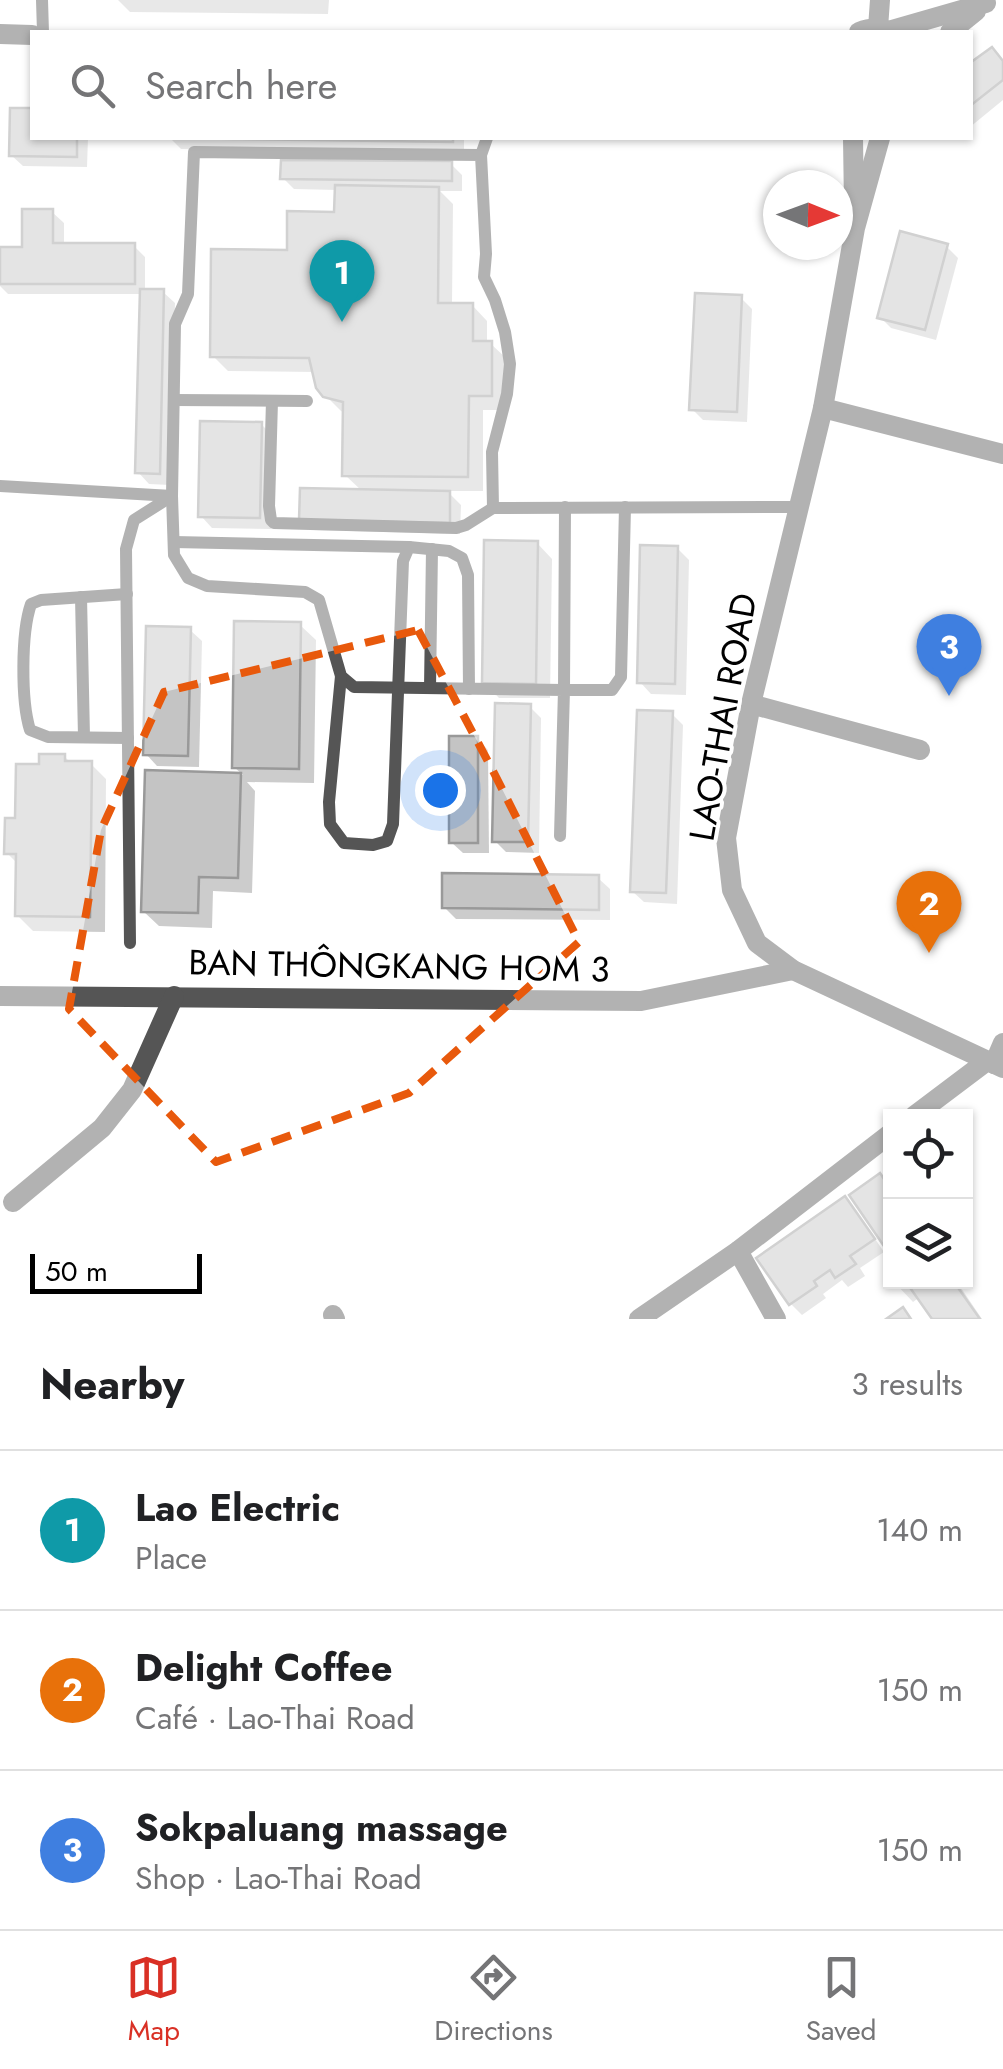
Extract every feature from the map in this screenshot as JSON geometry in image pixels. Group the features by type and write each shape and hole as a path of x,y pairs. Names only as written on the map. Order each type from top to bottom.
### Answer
{"street":[{"path":"879,30 880,0"},
{"path":"883,30 990,2"},
{"path":"953,30 990,2"},
{"path":"0,34 30,35"},
{"name":"LAO-THAI ROAD","path":"854,140 854,228"},
{"name":"LAO-THAI ROAD","path":"879,140 854,228 823,408 751,704 726,838 732,890 757,942 793,970 995,1064"},
{"path":"823,408 1003,454"},
{"path":"751,704 920,750"},
{"name":"BAN THÔNGKANG HOM 3","path":"0,996 641,1001 793,970"},
{"path":"13,1202 102,1128 122,1103 140,1076 174,996"},
{"path":"925,1109 995,1064 1003,1042"},
{"path":"639,1319 738,1251 883,1139"},
{"path":"738,1251 776,1319"}],"lane":[{"path":"42,0 43,30"},
{"path":"486,140 481,155 484,277 495,300 510,364 507,394 492,452 493,508"},
{"path":"409,547 403,562 393,824 387,841 373,845 344,844 330,824 329,802 341,676 319,600 305,592 207,586 188,578 174,554 174,324 188,294 194,152 481,155"},
{"path":"174,400 307,402"},
{"path":"272,401 269,506 274,523 456,528 493,508 799,507"},
{"path":"0,486 172,496"},
{"path":"130,943 126,549 134,520 172,496"},
{"path":"560,836 565,507"},
{"path":"341,676 354,687 612,690 621,677 625,507"},
{"path":"174,542 449,550 462,558 468,576 469,689"},
{"path":"430,688 432,549"},
{"path":"127,594 31,604 25,620 24,712 30,730 48,737 128,738"},
{"path":"82,597 84,738"}],"highlighted area":[{"path":"418,630 579,942 409,1093 216,1162 69,1009 101,830 164,692"}],"building":[{"path":"992,47 1003,61 1003,80 973,104 973,61"},
{"path":"10,108 30,108 30,140 77,140 77,157 9,156"},
{"path":"310,140 453,140 453,142"},
{"path":"281,160 452,161 452,181 280,179"},
{"path":"335,185 439,187 438,303 473,303 473,341 492,341 492,396 469,396 468,477 342,476 343,402 323,397 316,388 309,358 210,357 211,249 287,250 287,211 334,212"},
{"path":"22,209 53,209 53,243 135,243 135,284 0,284 0,247 22,247"},
{"path":"900,231 948,244 925,330 877,318"},
{"path":"140,289 164,289 160,474 135,473"},
{"path":"695,293 742,295 737,412 689,410"},
{"path":"200,421 262,422 260,518 198,517"},
{"path":"300,488 450,491 450,523 299,520"},
{"path":"484,540 538,541 536,684 482,683"},
{"path":"640,545 678,546 675,684 637,683"},
{"path":"234,621 301,622 299,769 232,768"},
{"path":"146,626 191,627 188,756 143,755"},
{"path":"495,703 531,704 528,842 492,842"},
{"path":"637,710 673,711 666,893 630,892"},
{"path":"449,736 478,736 478,843 449,843"},
{"path":"39,754 65,754 65,761 92,761 90,917 15,916 16,854 4,854 5,818 15,818 16,764 39,764"},
{"path":"145,770 241,773 238,878 199,877 198,913 141,912"},
{"path":"442,873 599,875 599,910 442,908"},
{"path":"880,1173 883,1245 849,1195"},
{"path":"845,1196 875,1239 850,1256 856,1264 835,1278 830,1270 814,1281 817,1286 789,1305 756,1258"},
{"path":"911,1289 959,1289 980,1319 932,1319"},
{"path":"903,1307 911,1319 886,1319"}],"place":[{"name":"Lao Electric","path":"342,322"},
{"name":"Sokpaluang massage","path":"949,696"},
{"name":"Delight Coffee","path":"929,953"}]}
